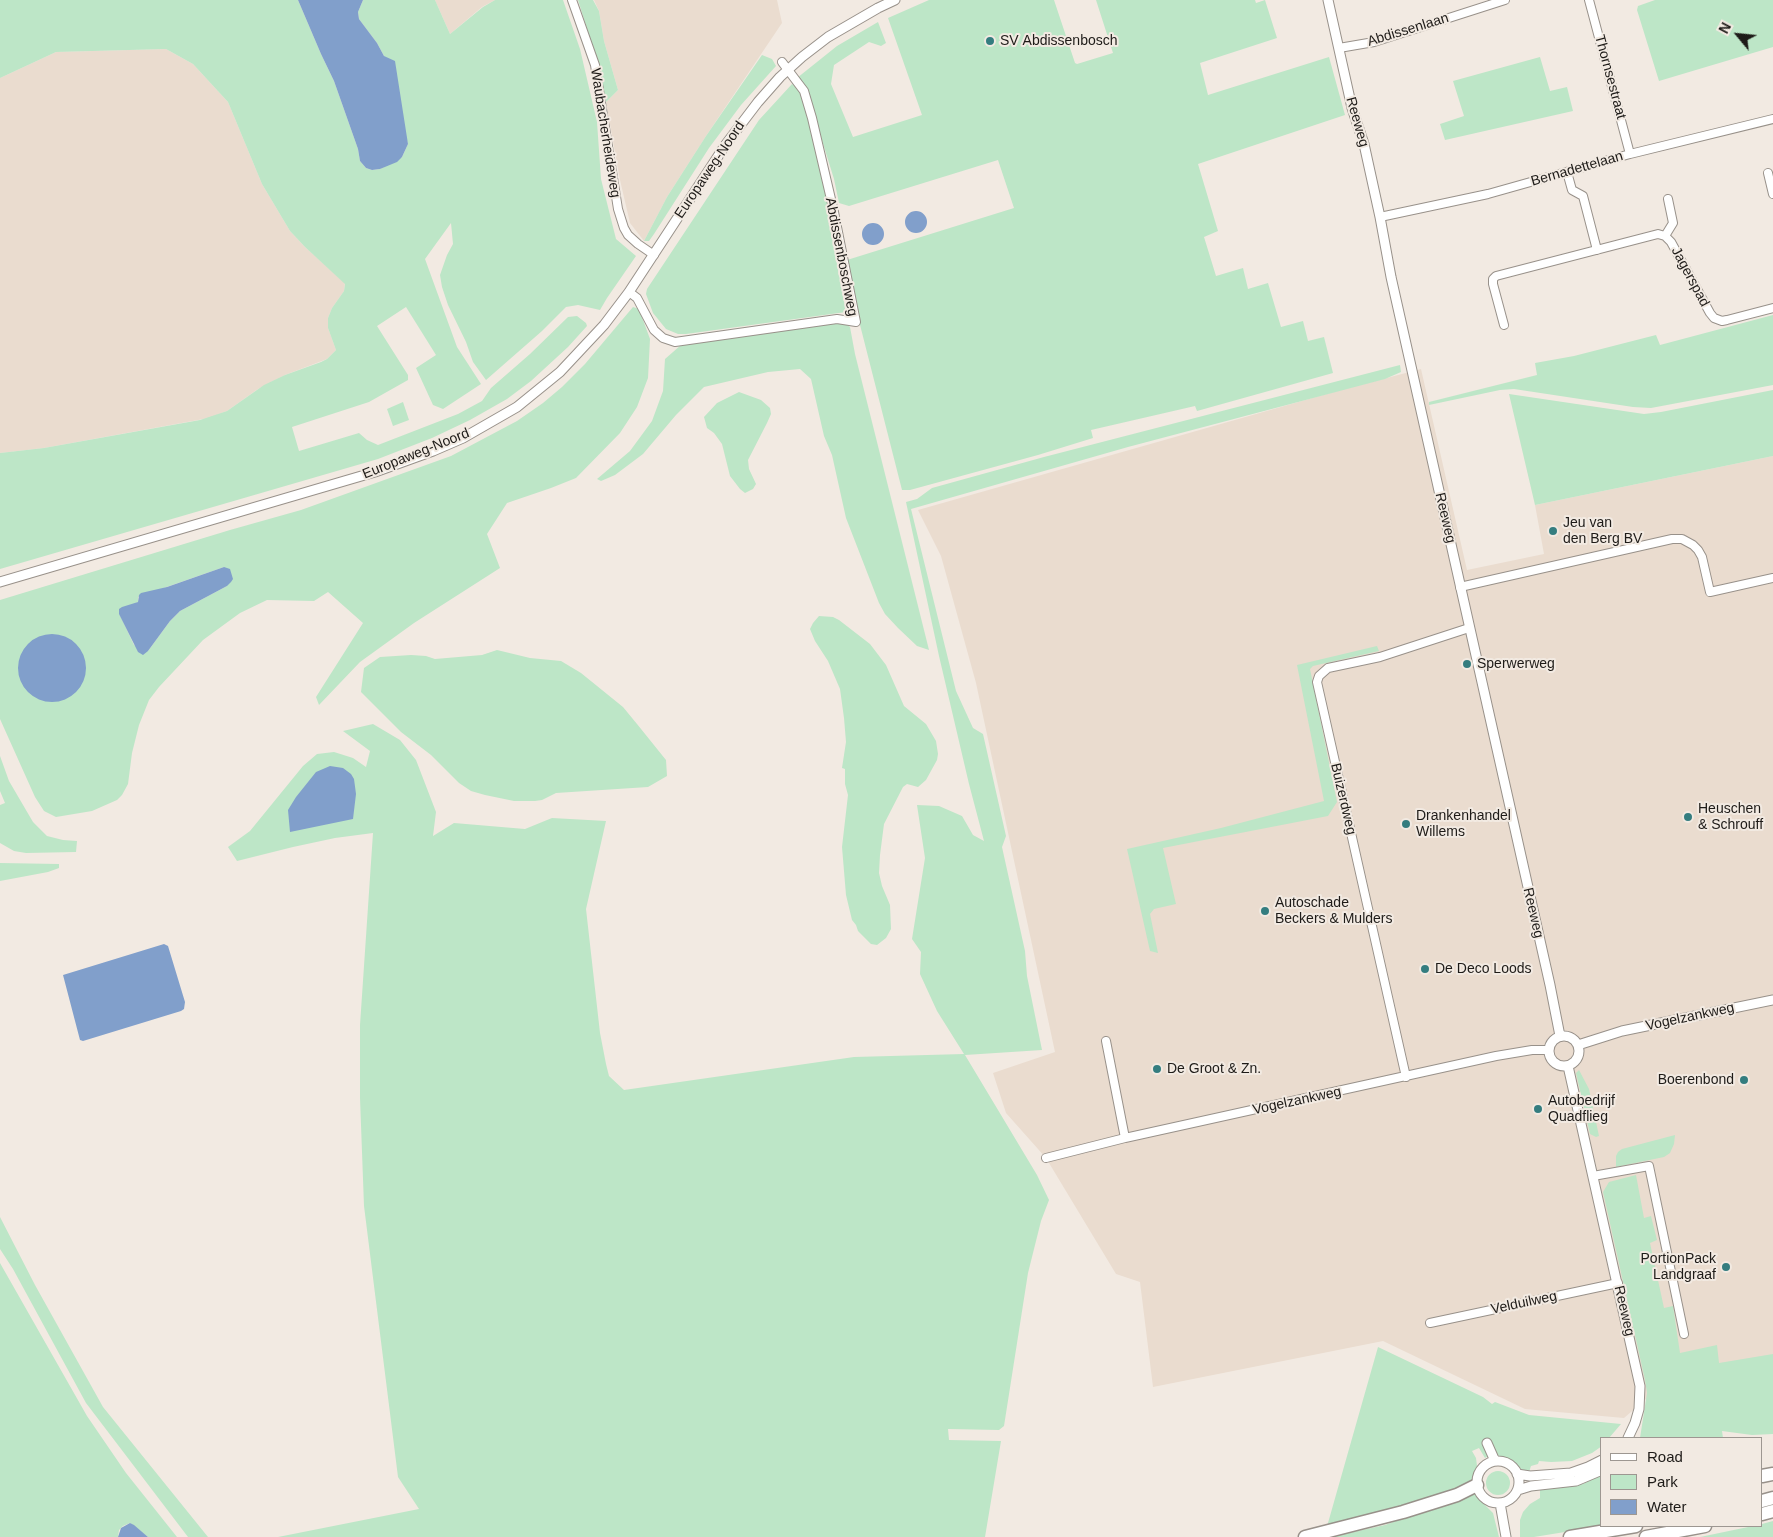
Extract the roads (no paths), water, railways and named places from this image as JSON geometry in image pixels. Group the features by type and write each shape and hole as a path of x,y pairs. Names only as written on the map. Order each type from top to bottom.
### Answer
{"highway":[{"path":"1306,1537 1403,1512 1457,1495 1477,1485"},
{"path":"1570,1537 1630,1527"},
{"path":"1646,1537 1700,1527"}],"street":[{"name":"Waubacherheideweg","path":"572,0 595,65 618,209 624,228 628,235 638,244 654,255"},
{"name":"Europaweg-Noord","path":"0,582 375,472 463,438 517,407 540,390 590,341 629,292 726,144 785,66 828,37 895,0"},
{"name":"Reeweg","path":"1328,0 1352,108 1364,144 1391,278 1560,1036"},
{"name":"Abdissenlaan","path":"1339,48 1374,42 1505,0"},
{"name":"Thornsestraat","path":"1589,0 1630,154"},
{"name":"Abdissenboschweg","path":"629,292 638,298 654,330 663,338 675,342 837,319 856,322 834,212 812,118 804,91 785,66"},
{"name":"Bernadettelaan","path":"1380,217 1488,194 1630,154 1773,119"},
{"path":"1567,172 1572,190 1583,196 1597,250"},
{"path":"1768,173 1773,194"},
{"name":"Jagerspad","path":"1665,236 1673,223 1668,199"},
{"name":"Jagerspad","path":"1504,325 1493,284 1493,279 1496,276 1654,235 1665,236 1671,242 1714,318 1722,321 1773,308"},
{"path":"1460,587 1672,539 1682,539 1698,550 1702,557 1710,592 1773,578"},
{"name":"Buizerdweg","path":"1406,1077 1317,682 1319,676 1328,668 1380,657 1469,628"},
{"name":"Vogelzankweg","path":"1578,1045 1622,1031 1773,1000"},
{"path":"1560,1036 1569,1036 1578,1045 1579,1055 1573,1064 1559,1066 1551,1060 1549,1050 1553,1040 1560,1036"},
{"path":"1106,1041 1125,1138"},
{"name":"Vogelzankweg","path":"1046,1158 1125,1138 1511,1053 1549,1050"},
{"name":"Reeweg","path":"1568,1066 1641,1393 1636,1423 1629,1437"},
{"path":"1593,1176 1649,1166 1684,1334"},
{"name":"Velduilweg","path":"1430,1323 1618,1284"},
{"path":"1487,1443 1495,1461"},
{"path":"1518,1490 1517,1474 1510,1465 1500,1461 1495,1461 1482,1469 1477,1477 1479,1492 1486,1500 1500,1503 1509,1500 1518,1490 1531,1486 1576,1481 1600,1471"},
{"path":"1517,1474 1530,1476 1571,1473 1600,1461"},
{"path":"1500,1503 1506,1537"}],"water":[{"path":"298,0 363,0 358,12 359,19 384,56 395,61 408,144 402,157 397,162 372,170 366,168 360,161 358,149 334,81"},
{"path":"916,211 926,218 927,222 920,232 916,233 906,226 905,222 912,212"},
{"path":"869,223 877,223 884,230 884,238 877,245 869,245 862,238 862,230"},
{"path":"224,567 230,569 233,579 227,586 180,611 170,621 148,651 143,655 138,652 119,614 119,609 138,602 141,593 167,587"},
{"path":"45,634 59,634 71,639 81,649 86,661 86,675 81,687 71,697 59,702 45,702 33,697 23,687 18,675 18,661 23,649 33,639"},
{"path":"330,766 343,768 354,779 356,794 353,819 290,832 288,810 316,772"},
{"path":"164,944 168,946 185,1002 184,1009 83,1041 80,1040 63,975"},
{"path":"130,1523 148,1537 118,1537 121,1528"}],"place":[{"name":"SV Abdissenbosch","path":"990,41"},
{"name":"Jeu van den Berg BV","path":"1553,531"},
{"name":"Sperwerweg","path":"1467,664"},
{"name":"Heuschen & Schrouff","path":"1688,817"},
{"name":"Drankenhandel Willems","path":"1406,824"},
{"name":"Autoschade Beckers & Mulders","path":"1265,911"},
{"name":"De Deco Loods","path":"1425,969"},
{"name":"De Groot & Zn.","path":"1157,1069"},
{"name":"Boerenbond","path":"1744,1080"},
{"name":"Autobedrijf Quadflieg","path":"1538,1109"},
{"name":"PortionPack Landgraaf","path":"1726,1267"}]}
